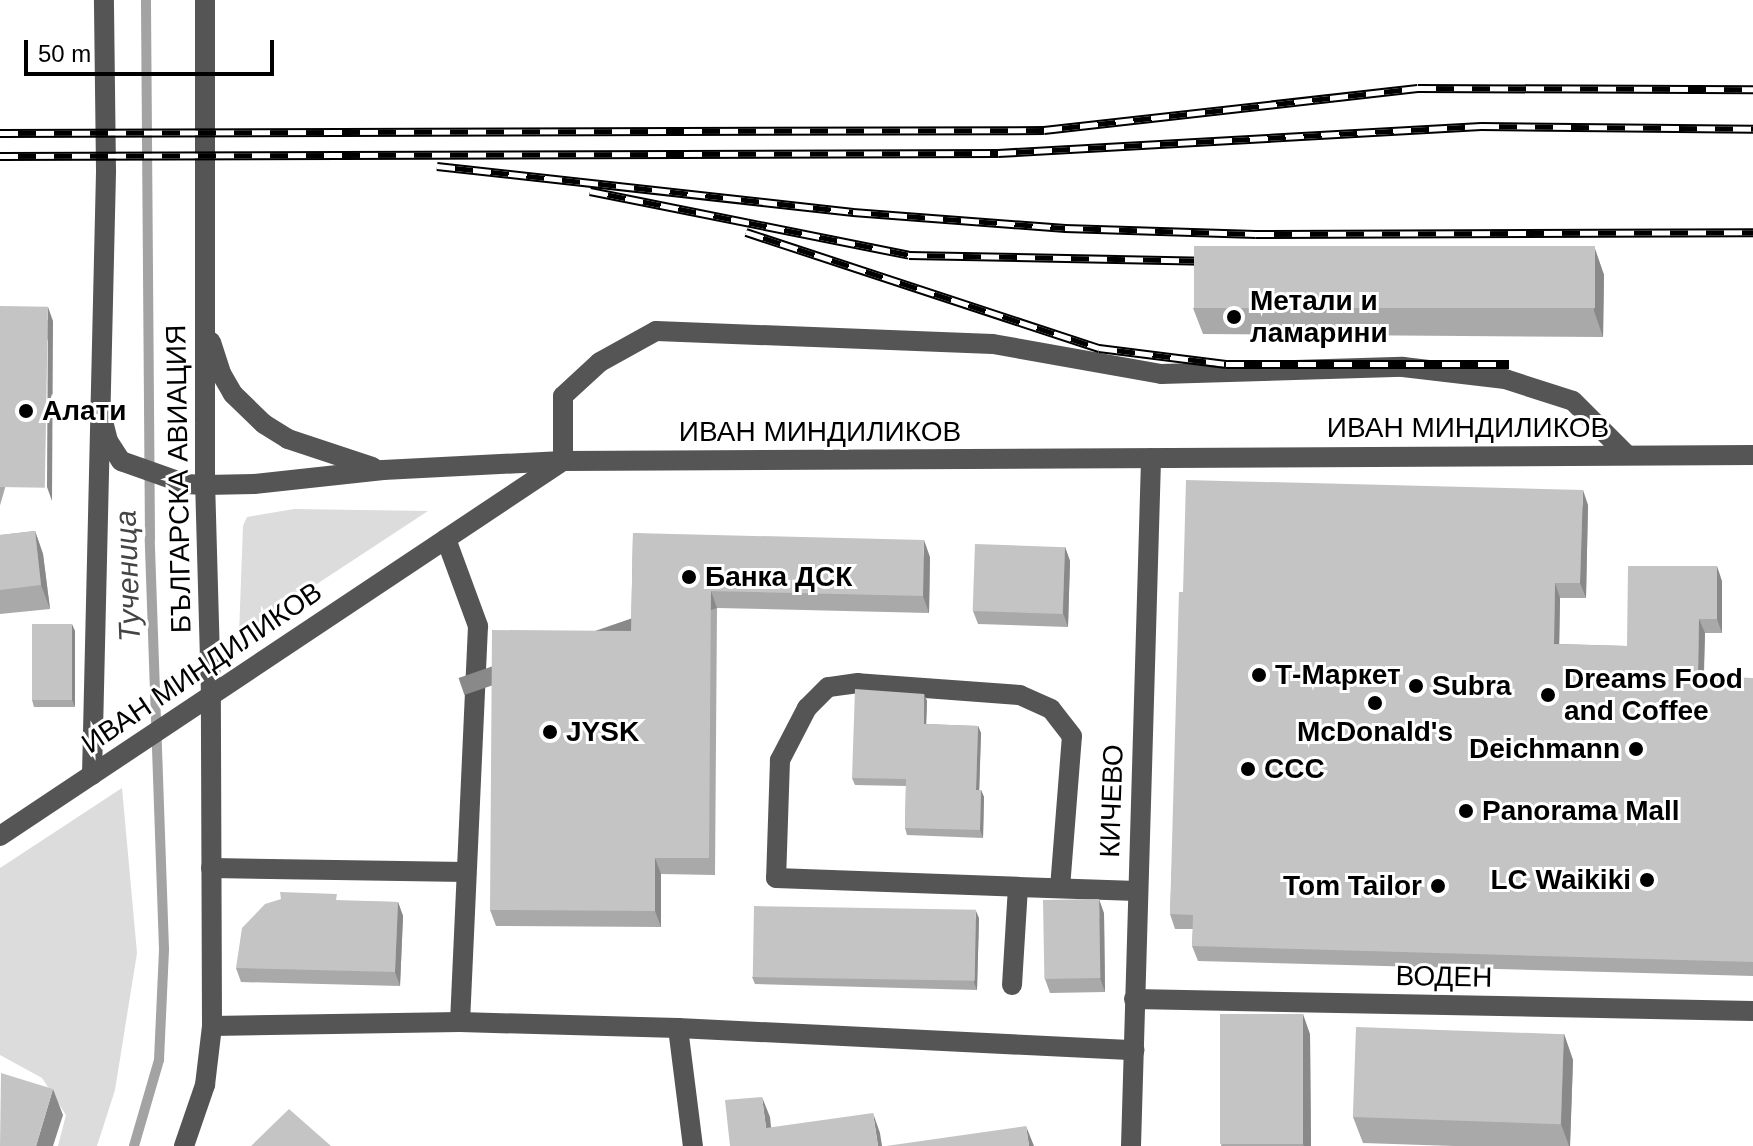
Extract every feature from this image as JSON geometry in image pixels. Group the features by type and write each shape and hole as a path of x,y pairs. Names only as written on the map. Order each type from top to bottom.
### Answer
{"street":[{"path":"92,775 101,413 104,0"},
{"name":"БЪЛГАРСКА АВИАЦИЯ","path":"184,1146 205,1085 212,1026 211,695 196,484 205,309 205,0"},
{"path":"205,309 213,352 222,375 233,394 264,424 316,450 383,470"},
{"path":"101,413 108,441 129,467 196,484 254,484 383,470 563,461 563,396 600,362 656,331 993,344 1161,374 1403,367 1505,379 1573,401 1627,455"},
{"name":"ИВАН МИНДИЛИКОВ","path":"0,836 563,461 1753,455"},
{"name":"КИЧЕВО","path":"1131,1146 1151,458"},
{"path":"446,539 478,626 460,1022"},
{"path":"1060,888 1072,736 1051,709 1020,695 858,683 828,687 807,708 780,760 776,878 1137,891"},
{"path":"211,868 466,872"},
{"path":"1012,985 1018,887"},
{"name":"ВОДЕН","path":"1134,999 1753,1011"},
{"path":"212,1026 460,1022 678,1028 1134,1050"},
{"path":"678,1028 693,1146"}],"shaded area":[{"path":"294,509 428,511 239,635 243,526 247,517"},
{"path":"122,788 137,953 115,1090 97,1146 58,1146 66,1115 42,1078 0,1055 0,868"}],"building":[{"path":"1194,246 1595,246 1595,308 1194,308"},
{"name":"Алати","path":"0,306 48,307 45,488 0,487"},
{"name":"Panorama Mall","path":"1186,480 1583,490 1580,583 1555,583 1554,644 1627,646 1628,566 1717,566 1717,619 1699,619 1698,677 1753,678 1753,962 1192,946 1193,915 1170,914 1179,592 1183,592"},
{"path":"35,531 41,585 0,590 0,535"},
{"path":"633,533 924,540 923,596 711,591 709,858 655,858 655,911 490,910 492,630 631,631"},
{"path":"975,544 1065,547 1063,614 973,611"},
{"path":"32,624 72,624 72,700 32,700"},
{"path":"855,689 924,694 924,724 978,726 976,790 981,790 980,830 905,828 906,779 852,778"},
{"path":"280,892 337,894 336,900 398,902 395,972 236,968 242,928 265,904 281,899"},
{"path":"1099,899 1100,978 1044,979 1043,900"},
{"path":"754,906 976,910 975,981 753,977"},
{"path":"1220,1014 1303,1014 1303,1144 1220,1144"},
{"path":"1356,1027 1564,1034 1561,1124 1353,1117"},
{"path":"1,1073 53,1089 36,1146 0,1146"},
{"path":"762,1097 766,1128 873,1113 878,1146 730,1146 725,1100"},
{"path":"289,1109 331,1146 251,1146"},
{"path":"1026,1126 1029,1146 886,1146"}],"waterway":[{"name":"Тученица","path":"134,1146 159,1060 164,949 150,539 146,0"}],"railway":[{"path":"0,133 1044,130 1418,88 1753,89"},
{"path":"0,156 998,153 1481,126 1753,129"},
{"path":"437,166 853,212 1065,228 1256,234 1753,232"},
{"path":"590,191 909,255 1216,261"},
{"path":"746,232 1099,348 1226,364 1509,364"}],"place":[{"name":"Метали и ламарини","path":"1234,317"},
{"name":"Алати","path":"26,411"},
{"name":"Банка ДСК","path":"689,577"},
{"name":"Т-Маркет","path":"1259,675"},
{"name":"Subra","path":"1416,686"},
{"name":"Dreams Food and Coffee","path":"1548,695"},
{"name":"McDonald's","path":"1375,703"},
{"name":"JYSK","path":"550,732"},
{"name":"Deichmann","path":"1636,749"},
{"name":"CCC","path":"1248,769"},
{"name":"Panorama Mall","path":"1466,811"},
{"name":"LC Waikiki","path":"1647,880"},
{"name":"Tom Tailor","path":"1438,886"}]}
